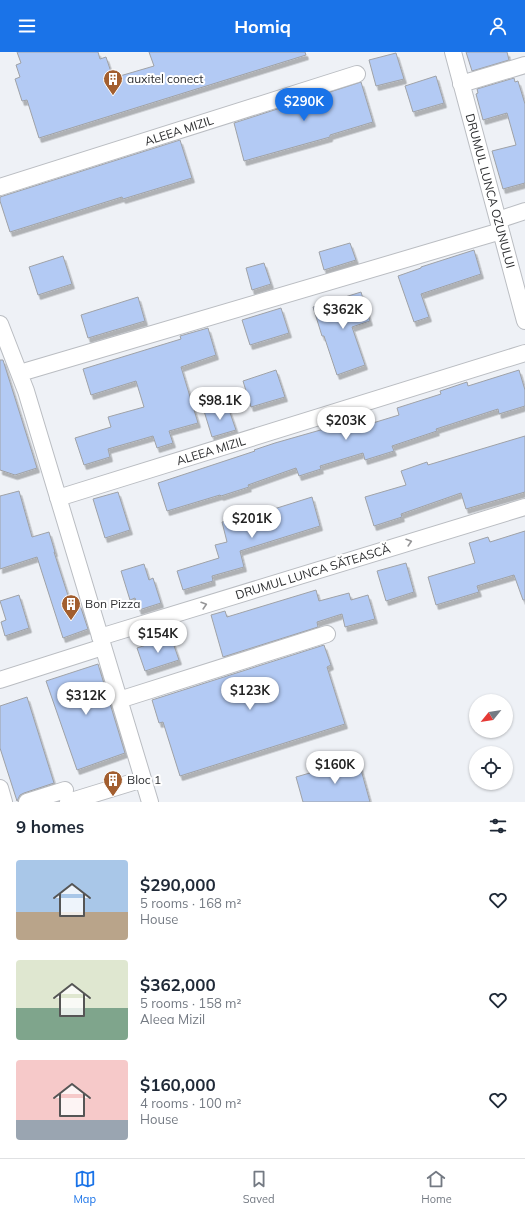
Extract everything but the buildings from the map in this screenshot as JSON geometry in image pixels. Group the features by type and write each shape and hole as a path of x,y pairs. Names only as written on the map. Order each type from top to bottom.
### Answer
{"street":[{"name":"DRUMUL LUNCA OZUNULUI","path":"453,52 525,321"},
{"path":"461,84 525,65"},
{"name":"ALEEA MIZIL","path":"0,187 357,74"},
{"path":"20,373 499,225 525,212"},
{"path":"0,324 5,350 20,373 26,391 150,802"},
{"name":"ALEEA MIZIL","path":"58,498 525,353"},
{"name":"DRUMUL LUNCA SĂTEASCĂ","path":"0,680 102,642 525,507"},
{"path":"119,700 327,634"},
{"path":"27,802 67,796 143,779"},
{"path":"0,788 4,802"}],"place":[{"name":"auxitel conect","path":"113,96"},
{"name":"Bon Pizza","path":"71,621"},
{"name":"Bloc 1","path":"113,797"}]}
